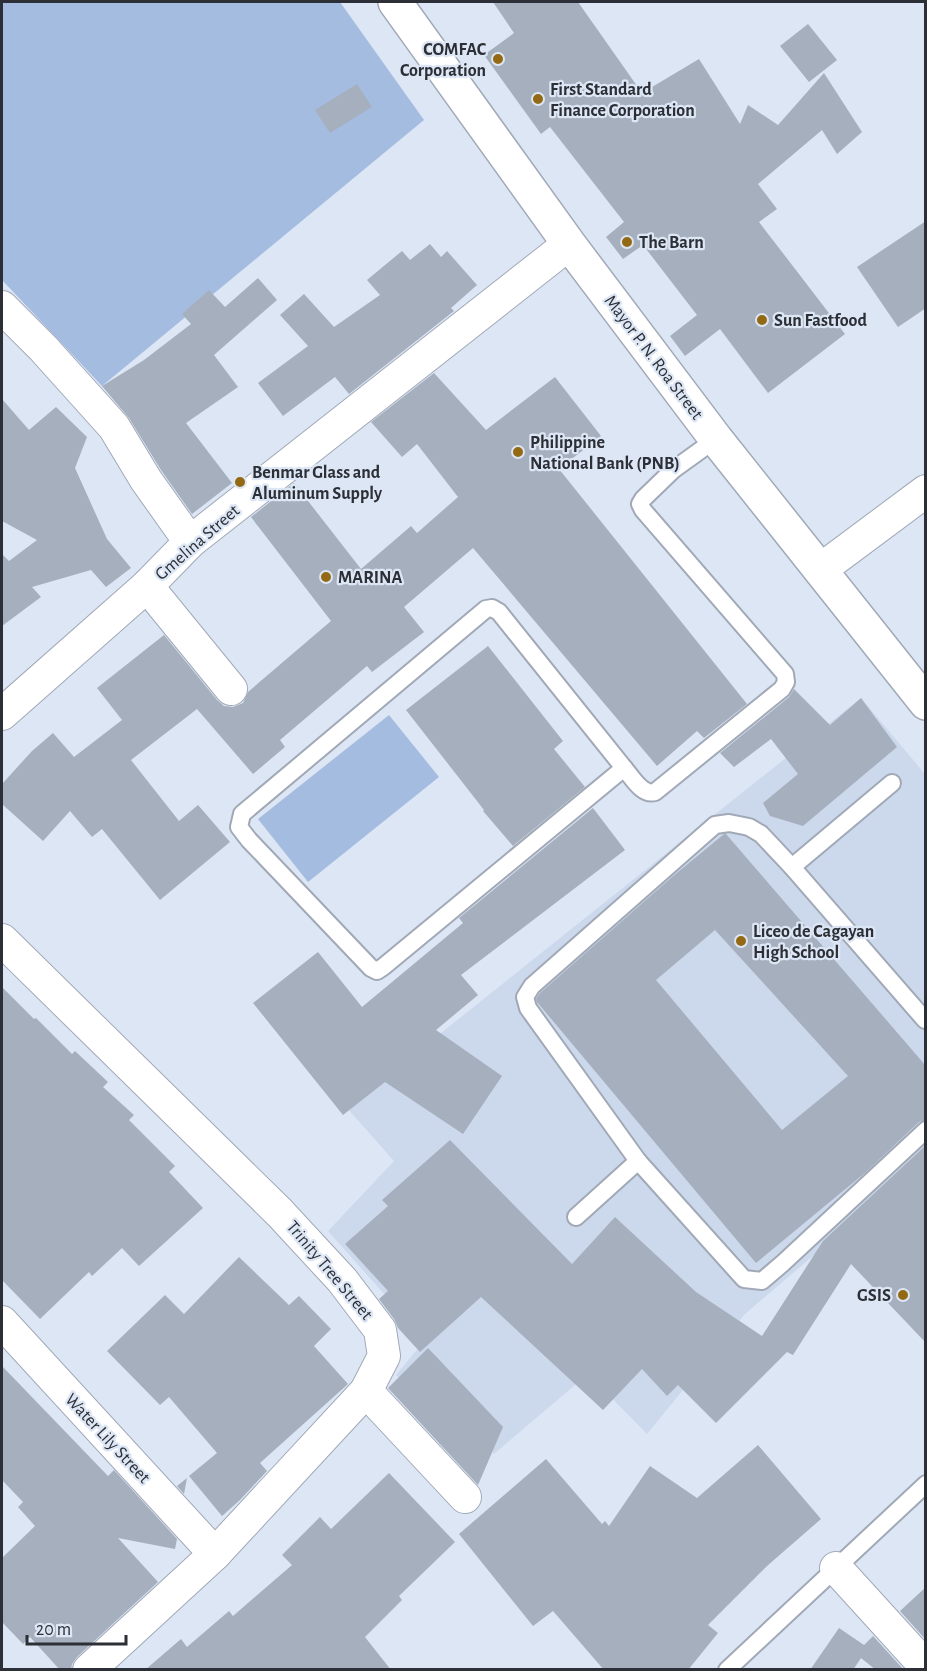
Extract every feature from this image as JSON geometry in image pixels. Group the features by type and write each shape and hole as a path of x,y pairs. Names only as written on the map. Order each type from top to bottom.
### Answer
{"main road":[{"name":"Mayor P. N. Roa Street","path":"395,2 569,244 716,439 926,703"}],"street":[{"name":"Gmelina Street","path":"2,714 147,586 190,542 569,244"},
{"path":"2,307 43,348 114,427 146,480 190,542"},
{"path":"820,570 926,491"},
{"path":"147,586 231,689"},
{"name":"Trinity Tree Street","path":"2,940 280,1213 342,1280 380,1330 384,1356 366,1391 215,1554 89,1670"},
{"name":"Water Lily Street","path":"2,1322 215,1554"},
{"path":"366,1391 465,1497"},
{"path":"836,1568 926,1666"}],"lane":[{"path":"624,768 383,967 376,970 371,969 249,840 239,826 242,814 486,609 492,608 499,612 624,768 645,792 651,794 782,689 786,682 784,674 640,504 642,499 673,470 716,439"},
{"path":"792,867 892,783"},
{"path":"925,1020 761,834 749,827 729,823 715,825 532,986 525,997 528,1008 638,1161 744,1279 762,1281 926,1130"},
{"path":"576,1217 638,1161"},
{"path":"727,1670 926,1484"}],"shaded area":[{"path":"2,2 340,2 424,120 102,386 2,280"},
{"name":"Liceo de Cagayan High School","path":"861,698 925,774 925,1155 867,1210 745,1314 647,1434 588,1374 494,1454 458,1406 441,1424 396,1375 425,1340 328,1231 394,1161 347,1108"},
{"path":"389,715 439,777 308,882 258,819"}],"building":[{"path":"493,2 578,2 642,93 699,59 740,124 748,105 778,125 824,73 862,132 837,154 822,130 758,184 777,209 759,222 845,334 768,393 720,329 685,356 670,336 697,315 643,245 623,259 606,237 624,222 550,127 541,134 484,55 514,33"},
{"path":"808,24 837,60 809,82 780,46"},
{"path":"357,84 372,107 330,133 315,110"},
{"path":"926,221 926,308 898,327 857,267"},
{"path":"430,244 441,257 447,251 477,285 451,308 454,311 349,394 335,377 283,416 258,383 308,346 280,315 304,294 334,327 380,295 367,280 402,251 410,260"},
{"path":"258,278 277,300 214,355 238,387 186,423 232,483 192,514 129,418 102,386 144,360 191,324 182,314 209,290 225,307"},
{"path":"434,373 486,430 555,377 601,436 559,469 747,704 704,738 697,731 657,766 473,548 404,607 424,632 372,672 367,666 280,740 285,747 253,774 197,709 131,760 179,821 198,805 230,842 160,900 102,829 92,837 70,811 43,841 2,804 2,784 32,751 53,733 74,757 122,720 97,688 164,635 217,700 224,706 233,707 243,703 248,692 331,621 251,517 294,483 361,569 411,526 417,533 458,497 417,444 402,457 371,422"},
{"path":"2,399 29,430 56,407 87,437 75,468 107,539 131,568 106,587 91,570 32,587 41,597 2,626 2,554 9,561 37,540 2,521"},
{"path":"488,646 563,741 554,749 585,787 513,846 483,811 406,710"},
{"path":"794,689 830,725 861,698 897,747 803,826 770,816 763,803 798,774 771,739 734,767 720,753 789,697"},
{"path":"593,808 625,850 461,975 478,995 436,1030 502,1076 463,1134 385,1082 343,1115 253,1003 318,952 362,1007 463,923 459,918"},
{"path":"726,834 926,1066 926,1120 919,1122 866,1172 756,1263 536,999 672,877","holes":["715,930 848,1076 782,1130 656,980"]},
{"path":"2,987 72,1054 75,1051 108,1082 103,1087 134,1115 129,1120 175,1166 169,1172 203,1208 139,1266 122,1248 92,1276 89,1272 40,1319 2,1280"},
{"path":"450,1140 572,1264 615,1217 696,1292 762,1336 823,1241 926,1145 926,1343 851,1264 793,1355 787,1352 716,1423 678,1385 667,1396 642,1369 603,1410 481,1297 420,1352 398,1328 379,1299 388,1291 345,1244 388,1206 382,1200"},
{"path":"239,1257 289,1305 299,1296 331,1329 314,1346 348,1384 260,1463 267,1471 222,1516 189,1476 217,1453 169,1397 160,1405 107,1351 165,1295 184,1314"},
{"path":"428,1348 503,1427 478,1485 388,1388"},
{"path":"2,1366 108,1476 114,1470 177,1539 175,1549 118,1538 158,1582 77,1657 71,1670 60,1670 30,1637 23,1644 2,1622 2,1558 35,1526 18,1507 23,1502 2,1480"},
{"path":"758,1445 821,1519 767,1566 708,1625 718,1633 688,1670 604,1670 553,1611 533,1626 459,1534 546,1459 602,1524 605,1521 609,1526 650,1466 697,1498"},
{"path":"389,1473 455,1542 399,1596 402,1600 365,1637 391,1670 145,1670 181,1639 187,1647 229,1611 233,1616 292,1565 282,1555 320,1517 331,1529"},
{"path":"187,1478 184,1494 177,1486"},
{"path":"926,1587 926,1640 900,1611"},
{"path":"839,1628 864,1645 873,1636 904,1670 876,1670 861,1658 853,1670 810,1670"}],"place":[{"name":"COMFAC Corporation","path":"498,59"},
{"name":"First Standard Finance Corporation","path":"538,99"},
{"name":"The Barn","path":"627,242"},
{"name":"Sun Fastfood","path":"762,320"},
{"name":"Philippine National Bank (PNB)","path":"518,452"},
{"name":"Benmar Glass and Aluminum Supply","path":"240,482"},
{"name":"MARINA","path":"326,577"},
{"name":"Liceo de Cagayan High School","path":"741,941"},
{"name":"GSIS","path":"903,1295"}]}
